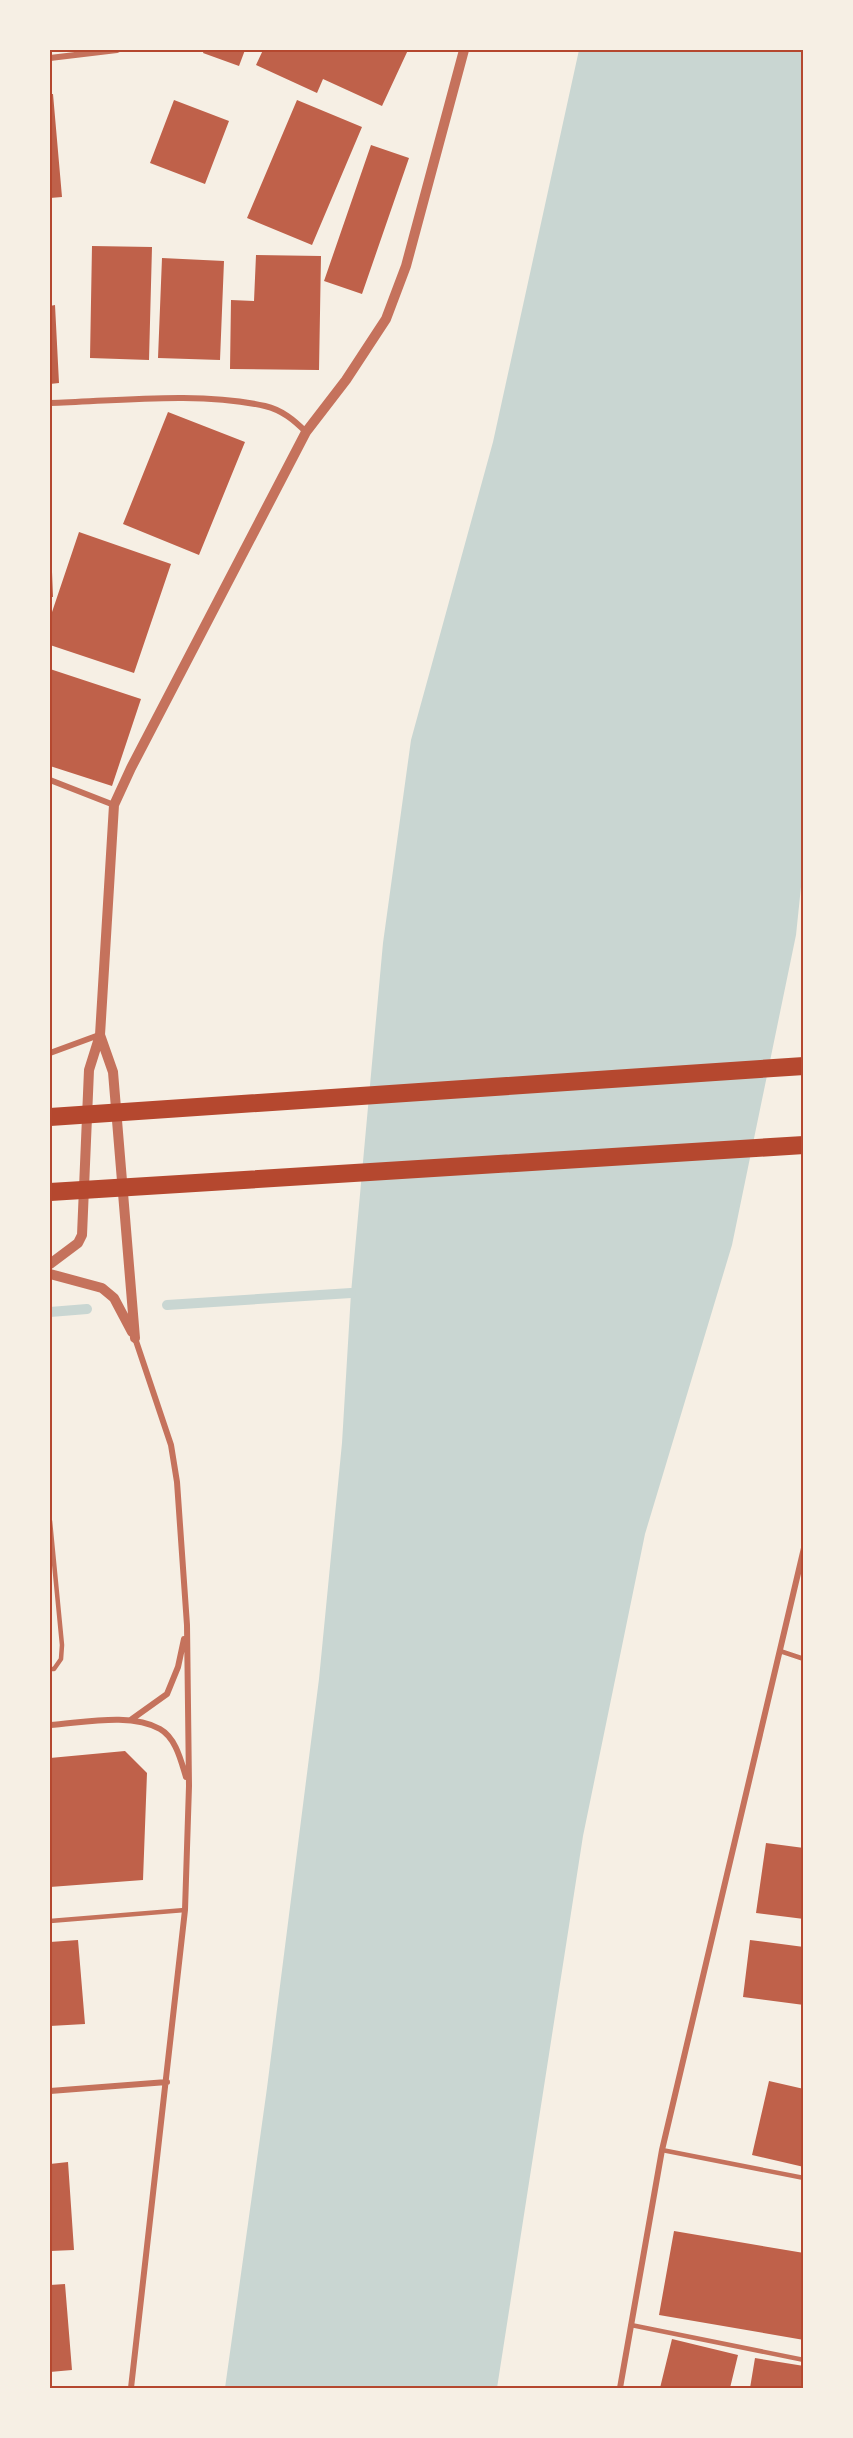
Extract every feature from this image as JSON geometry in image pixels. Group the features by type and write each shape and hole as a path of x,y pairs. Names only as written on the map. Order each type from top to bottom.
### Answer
{"highway":[{"path":"50,1117 804,1066"},
{"path":"50,1192 804,1145"}],"street":[{"path":"50,58 117,50"},
{"path":"50,1264 78,1243 82,1235 89,1070 100,1035 114,805 131,768 306,432 346,380 386,320 406,266 464,50"},
{"path":"50,403 212,399 266,406 292,418 306,432"},
{"path":"50,780 114,805"},
{"path":"50,1053 100,1035"},
{"path":"100,1035 113,1072 135,1338"},
{"path":"50,1274 102,1288 114,1298 135,1338 171,1445 177,1482 187,1625 189,1786 185,1910 131,2388"},
{"path":"620,2388 663,2150 804,1548"},
{"path":"132,1719 167,1694 178,1666 187,1625"},
{"path":"50,1725 132,1719 161,1730 179,1752 189,1786"},
{"path":"50,2091 166,2082"}],"lane":[{"path":"50,1521 62,1645 61,1659 54,1669 50,1669"},
{"path":"780,1651 804,1659"},
{"path":"50,1921 185,1910"},
{"path":"663,2150 804,2178"},
{"path":"631,2325 804,2360"}],"shaded area":[{"path":"579,50 803,50 804,858 796,935 732,1245 645,1534 583,1836 497,2388 225,2388 267,2088 319,1679 342,1443 351,1293 383,943 411,740 493,442"}],"building":[{"path":"204,50 245,50 239,66 203,53"},
{"path":"263,50 408,50 382,106 323,79 317,93 256,65"},
{"path":"50,94 53,94 62,197 50,198"},
{"path":"174,100 229,121 205,184 150,163"},
{"path":"297,100 362,127 312,245 247,218"},
{"path":"371,145 409,158 362,294 324,281"},
{"path":"92,246 152,247 149,360 90,358"},
{"path":"256,255 321,256 319,370 230,369 231,300 254,301"},
{"path":"162,258 224,261 220,360 158,358"},
{"path":"55,305 59,383 50,384 50,306"},
{"path":"168,412 245,442 199,555 123,524"},
{"path":"79,532 171,564 134,673 50,645 50,618"},
{"path":"51,547 53,597 50,597"},
{"path":"50,669 141,699 112,786 50,766"},
{"path":"125,1751 147,1773 143,1880 50,1887 50,1758"},
{"path":"766,1843 804,1848 804,1919 756,1913"},
{"path":"78,1940 85,2024 50,2026 50,1942"},
{"path":"750,1940 804,1947 804,2005 743,1997"},
{"path":"769,2081 804,2089 804,2167 752,2155"},
{"path":"68,2162 74,2250 50,2251 50,2164"},
{"path":"674,2231 804,2253 804,2340 659,2315"},
{"path":"65,2284 72,2370 50,2372 50,2285"},
{"path":"672,2339 738,2355 730,2388 660,2388"},
{"path":"755,2358 804,2366 804,2388 750,2388"}],"waterway":[{"path":"167,1305 351,1293"},
{"path":"50,1312 87,1309"}]}
